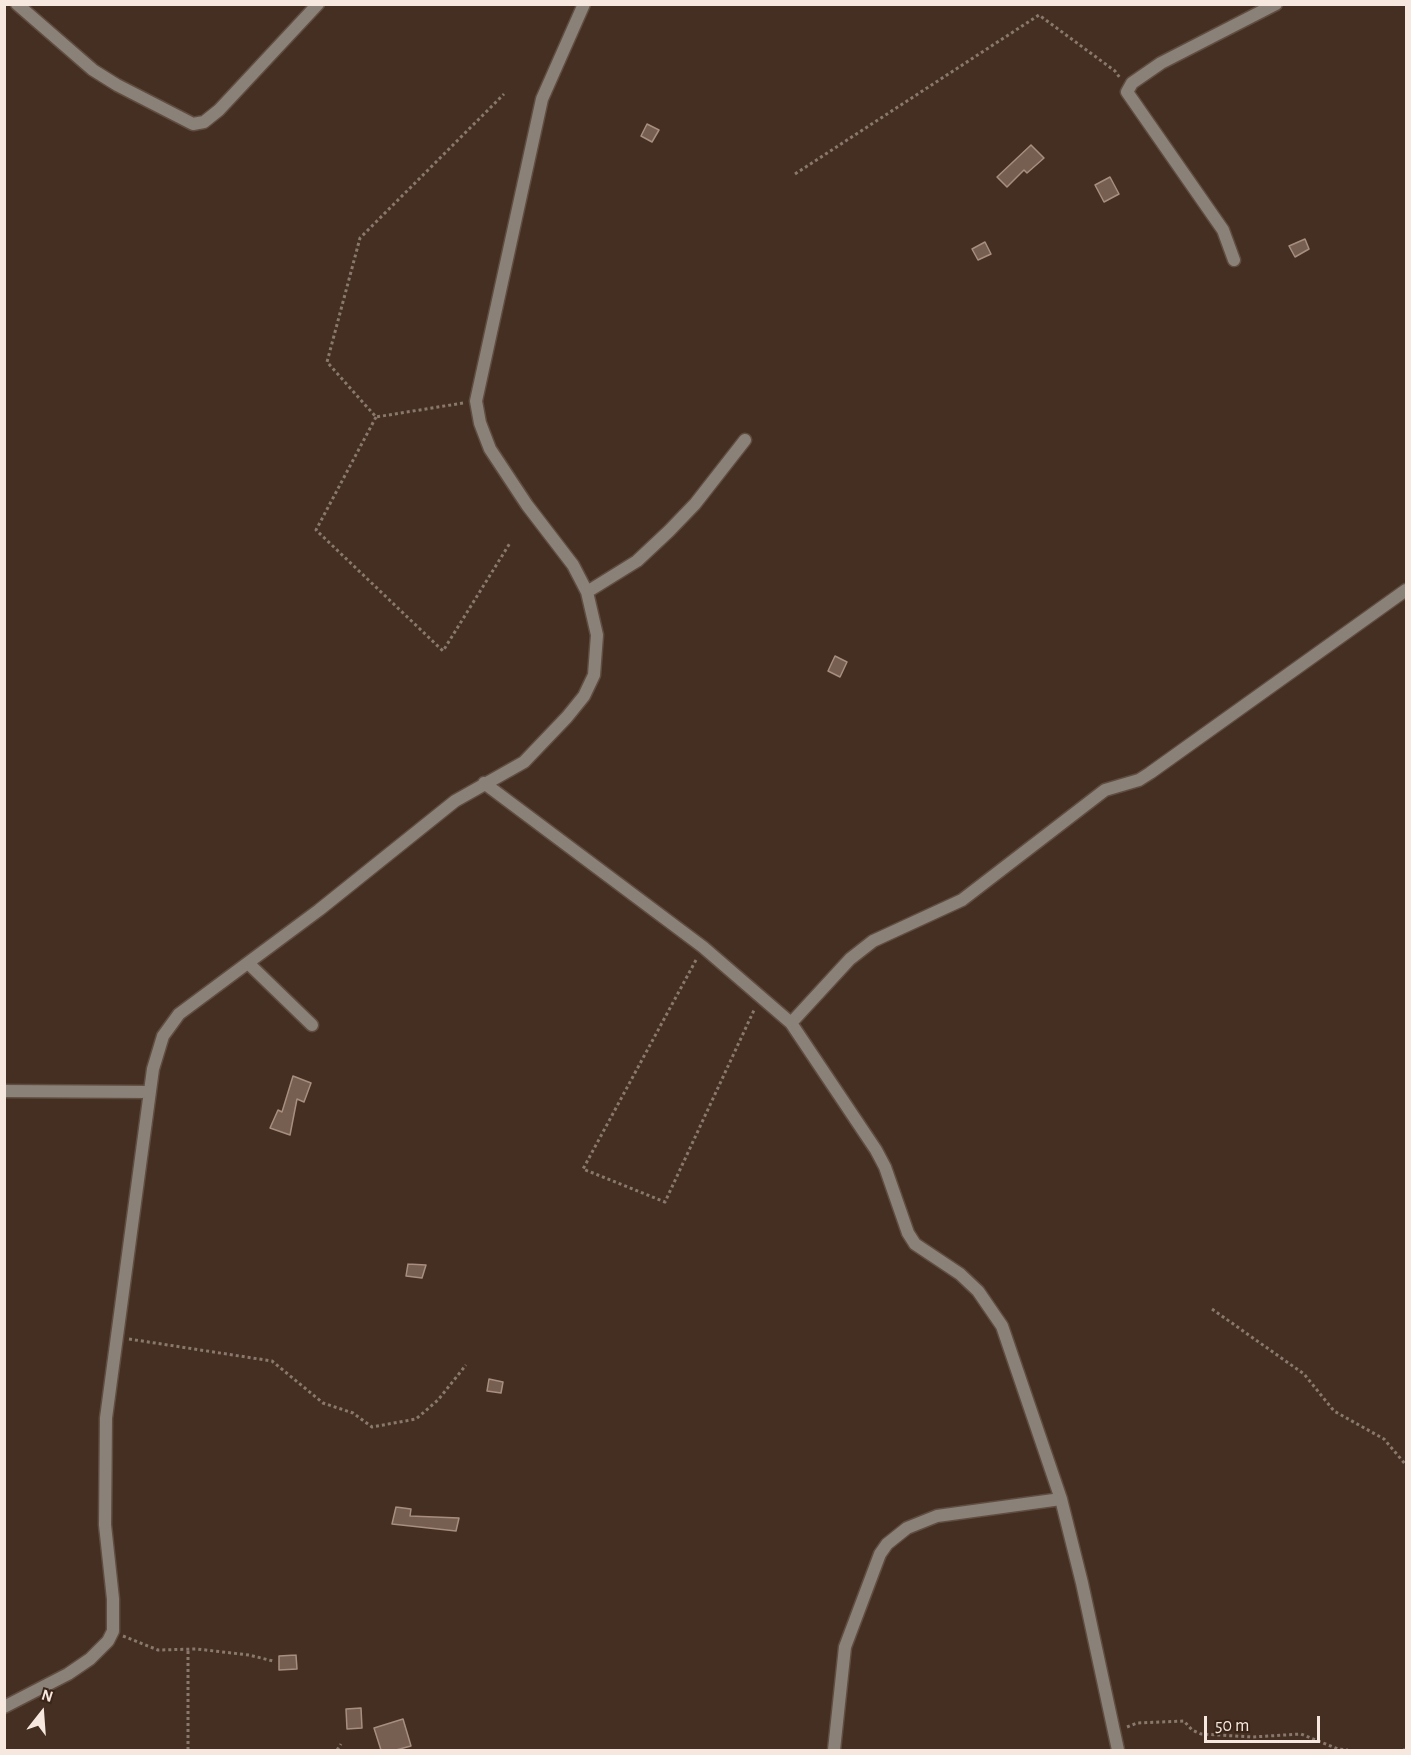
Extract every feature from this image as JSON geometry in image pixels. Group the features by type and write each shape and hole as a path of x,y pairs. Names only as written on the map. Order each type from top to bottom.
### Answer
{"street":[{"path":"17,4 93,70 193,124 204,122 219,110 318,4"},
{"path":"4,1707 68,1674 90,1659 108,1641 113,1631 113,1599 107,1560 105,1513 106,1418 153,1069 163,1036 179,1014 455,801 524,762 584,696 594,675 597,654 595,624 587,592 573,565 526,505 490,449 480,423 476,401 542,99 584,4"},
{"path":"1234,260 1223,230 1132,101 1128,90 1132,83 1161,63 1276,4"},
{"path":"587,592 637,561 669,531 695,504 745,440"},
{"path":"790,1023 850,959 873,941 962,900 1105,790 1139,780 1150,773 1407,590"},
{"path":"484,783 703,947 761,995 790,1023 876,1150 885,1167 908,1233 915,1244 960,1274 978,1291 1002,1326 1061,1499 1082,1583 1118,1750"},
{"path":"248,963 312,1026"},
{"path":"4,1090 150,1092"},
{"path":"834,1750 845,1647 880,1554 887,1544 907,1528 937,1516 1061,1499"}],"path":[{"path":"795,174 1039,15 1115,71 1128,90"},
{"path":"376,417 327,362 360,238 504,94"},
{"path":"376,417 476,401"},
{"path":"376,417 316,530 443,651 510,543"},
{"path":"703,947 583,1168 665,1202 761,995"},
{"path":"1212,1310 1304,1374 1334,1411 1384,1439 1407,1465"},
{"path":"116,1337 272,1361 323,1403 353,1413 372,1428 416,1419 438,1400 466,1365"},
{"path":"113,1631 158,1650 188,1649 249,1655 273,1661"},
{"path":"188,1649 188,1750"},
{"path":"1114,1732 1137,1723 1184,1721 1192,1730 1202,1734 1253,1737 1291,1737 1301,1734 1338,1749 1348,1750"},
{"path":"337,1750 341,1744"}],"building":[{"path":"647,124 659,130 652,142 641,136"},
{"path":"1031,145 1044,158 1027,173 1024,170 1007,187 997,177"},
{"path":"1110,177 1119,194 1104,202 1095,185"},
{"path":"1305,239 1309,249 1295,257 1289,246"},
{"path":"985,242 991,254 978,260 972,249"},
{"path":"835,656 847,662 840,677 828,671"},
{"path":"293,1076 311,1083 304,1102 297,1099 290,1135 270,1128 278,1110 282,1112"},
{"path":"408,1264 426,1265 422,1278 406,1276"},
{"path":"489,1379 503,1382 501,1393 487,1391"},
{"path":"396,1507 411,1509 410,1516 459,1518 456,1531 392,1524"},
{"path":"296,1655 297,1669 279,1670 279,1656"},
{"path":"361,1708 362,1728 347,1729 346,1709"},
{"path":"403,1719 411,1746 396,1750 381,1750 374,1728"}]}
